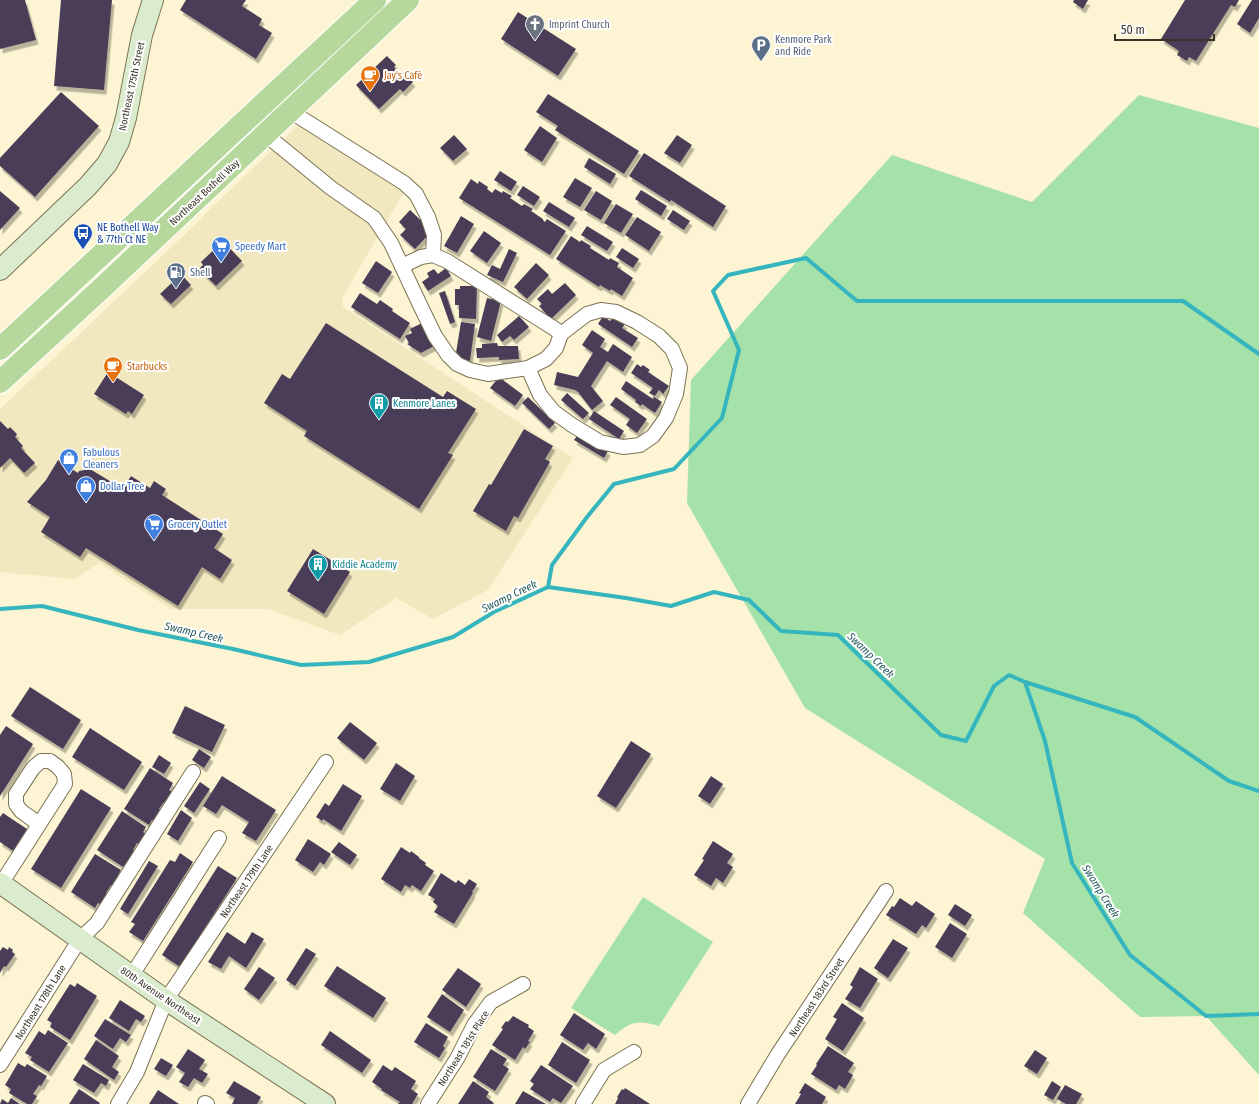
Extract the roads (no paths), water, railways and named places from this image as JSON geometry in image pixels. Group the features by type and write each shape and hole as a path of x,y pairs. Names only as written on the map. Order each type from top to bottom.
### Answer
{"main road":[{"name":"Northeast 175th Street","path":"0,270 88,186 107,164 119,142 126,118 142,35 153,0"},
{"path":"0,348 375,0"},
{"name":"Northeast Bothell Way","path":"0,382 108,283 404,2"},
{"name":"80th Avenue Northeast","path":"1,883 166,1000 325,1104"}],"street":[{"path":"290,111 404,183 416,194 428,217 434,235 433,255"},
{"path":"266,134 330,188 374,218 391,243 435,336 448,356 457,364 470,370 488,374 528,368 546,359 556,348 561,334 587,314 601,310 616,312 637,322 659,336 672,349 680,368 676,394 666,418 653,436 640,445 623,447 600,442 554,412 540,395 528,368"},
{"path":"402,266 422,257 433,255 447,261 561,334"},
{"name":"Northeast 179th Lane","path":"118,1104 137,1072 166,1000 326,762"},
{"name":"Northeast 178th Lane","path":"0,1066 80,939 97,923 194,772"},
{"path":"1,883 39,824"},
{"path":"132,975 219,838"},
{"name":"Northeast 183rd Street","path":"748,1104 778,1054 886,891"},
{"name":"Northeast 181st Place","path":"428,1104 458,1057 474,1025 491,1002 523,984"},
{"path":"583,1104 604,1070 634,1052"}],"waterway":[{"path":"548,587 552,565 587,517 614,484 674,469 722,418 739,350 713,291 728,275 806,258 857,301 1183,301 1259,354"},
{"name":"Swamp Creek","path":"0,609 42,606 138,630 233,649 301,665 369,662 453,637 494,612 548,587 671,606 714,592 749,600 781,631 838,635 941,735 966,741 994,686 1009,675 1025,682 1045,741 1072,863 1130,955 1206,1016 1259,1014"},
{"path":"1025,682 1135,717 1229,781 1259,791"}],"place":[{"name":"Imprint Church","path":"535,41"},
{"name":"Kenmore Park and Ride","path":"761,62"},
{"name":"Jay's Café","path":"370,92"},
{"name":"NE Bothell Way & 77th Ct NE","path":"83,250"},
{"name":"Speedy Mart","path":"221,263"},
{"name":"Shell","path":"176,289"},
{"name":"Starbucks","path":"113,383"},
{"name":"Kenmore Lanes","path":"379,420"},
{"name":"Fabulous Cleaners","path":"69,475"},
{"name":"Dollar Tree","path":"86,503"},
{"name":"Grocery Outlet","path":"154,541"},
{"name":"Kiddie Academy","path":"318,581"}]}
